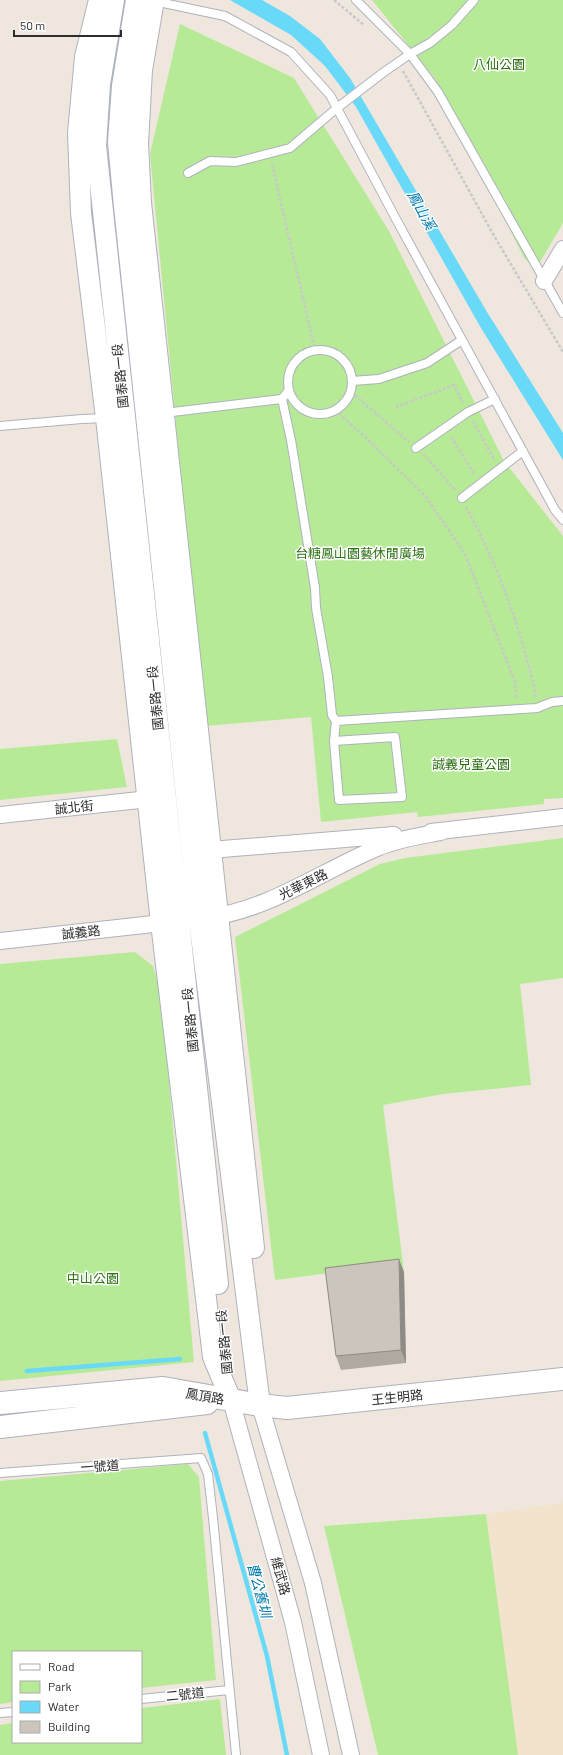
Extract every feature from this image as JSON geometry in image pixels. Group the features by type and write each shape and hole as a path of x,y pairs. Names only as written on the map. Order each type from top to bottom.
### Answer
{"main road":[{"name":"王生明路","path":"230,1400 287,1408 563,1379"},
{"name":"鳳頂路","path":"0,1403 163,1388 230,1400"},
{"name":"鳳頂路","path":"0,1427 230,1400"}],"street":[{"name":"國泰路一段","path":"99,0 85,57 78,133 81,213 135,416 210,850 208,918"},
{"name":"國泰路一段","path":"114,0 100,84 96,146 208,918 220,1013 260,1405"},
{"name":"國泰路一段","path":"148,0 122,86 118,142 124,206 135,416 149,799 170,922 230,1400"},
{"path":"544,281 563,249"},
{"name":"國泰路一段","path":"135,416 170,922"},
{"name":"誠北街","path":"0,815 149,799"},
{"name":"光華東路","path":"170,922 234,914 256,906 379,847 441,832 482,825 563,817"},
{"name":"光華東路","path":"210,850 441,832"},
{"name":"誠義路","path":"0,940 170,922"},
{"name":"維武路","path":"230,1400 294,1622 321,1755"},
{"path":"260,1405 313,1583 351,1755"}],"lane":[{"path":"148,0 224,16 291,52 330,95 555,510 563,520"},
{"path":"356,0 410,54 438,92 563,313"},
{"path":"188,173 210,161 236,162 290,148 337,108 398,61 430,43 452,25 474,0"},
{"path":"352,381 380,379 427,363 462,340"},
{"path":"315,350 326,350 340,358 350,370 352,381 346,401 334,410 319,414 309,412 300,407 288,390 290,369 296,360 305,353 315,350"},
{"path":"288,390 282,399 291,440 315,588 316,608 328,677 332,715 336,721 334,741 339,800 402,797 395,737 334,741"},
{"path":"0,426 135,416 282,399"},
{"path":"416,448 468,412 495,399"},
{"path":"462,498 523,451"},
{"path":"336,721 518,710 537,708 552,702 563,701"},
{"name":"一號道","path":"0,1474 201,1458 208,1474 229,1690"},
{"path":"229,1690 236,1755"},
{"name":"二號道","path":"142,1699 229,1690"},
{"path":"0,1713 12,1712"}],"path":[{"path":"334,0 364,26"},
{"path":"398,61 493,234 563,352"},
{"path":"270,154 315,350"},
{"path":"350,391 430,460 462,498 484,538 512,611 534,682 537,708"},
{"path":"334,410 426,497 465,554 515,682 518,710"},
{"path":"445,428 480,484"}],"shaded area":[{"path":"563,1503 563,1755 518,1755 486,1514"}],"green space":[{"name":"八仙公園","path":"372,0 563,0 563,223 536,269 524,258 434,77"},
{"name":"台糖鳳山園藝休閒廣場","path":"180,24 294,78 389,231 504,461 563,536 563,798 544,799 544,804 418,817 417,812 321,822 311,717 205,726 150,154"},
{"path":"117,739 127,787 0,800 0,749"},
{"path":"563,838 563,978 520,984 531,1085 443,1094 383,1105 404,1272 385,1266 275,1280 235,937 380,864 405,858"},
{"name":"中山公園","path":"135,952 153,966 161,992 194,1362 0,1381 0,964"},
{"path":"188,1464 199,1477 216,1680 142,1688 142,1651 12,1651 12,1702 0,1704 0,1481"},
{"path":"486,1514 518,1755 378,1755 324,1526"},
{"path":"220,1699 226,1755 0,1755 0,1725 12,1723 12,1743 142,1743 142,1708"}],"water":[{"name":"鳳山溪","path":"230,0 262,0 290,16 320,39 350,78 487,312 563,433 563,460 481,328 356,107 325,66 291,35"}],"building":[{"path":"399,1259 401,1350 336,1356 325,1268"}],"waterway":[{"name":"曹公舊圳","path":"27,1371 180,1359"},
{"name":"曹公舊圳","path":"205,1433 267,1656 287,1755"}],"park label":[{"name":"誠義兒童公園","path":"471,764"}]}
